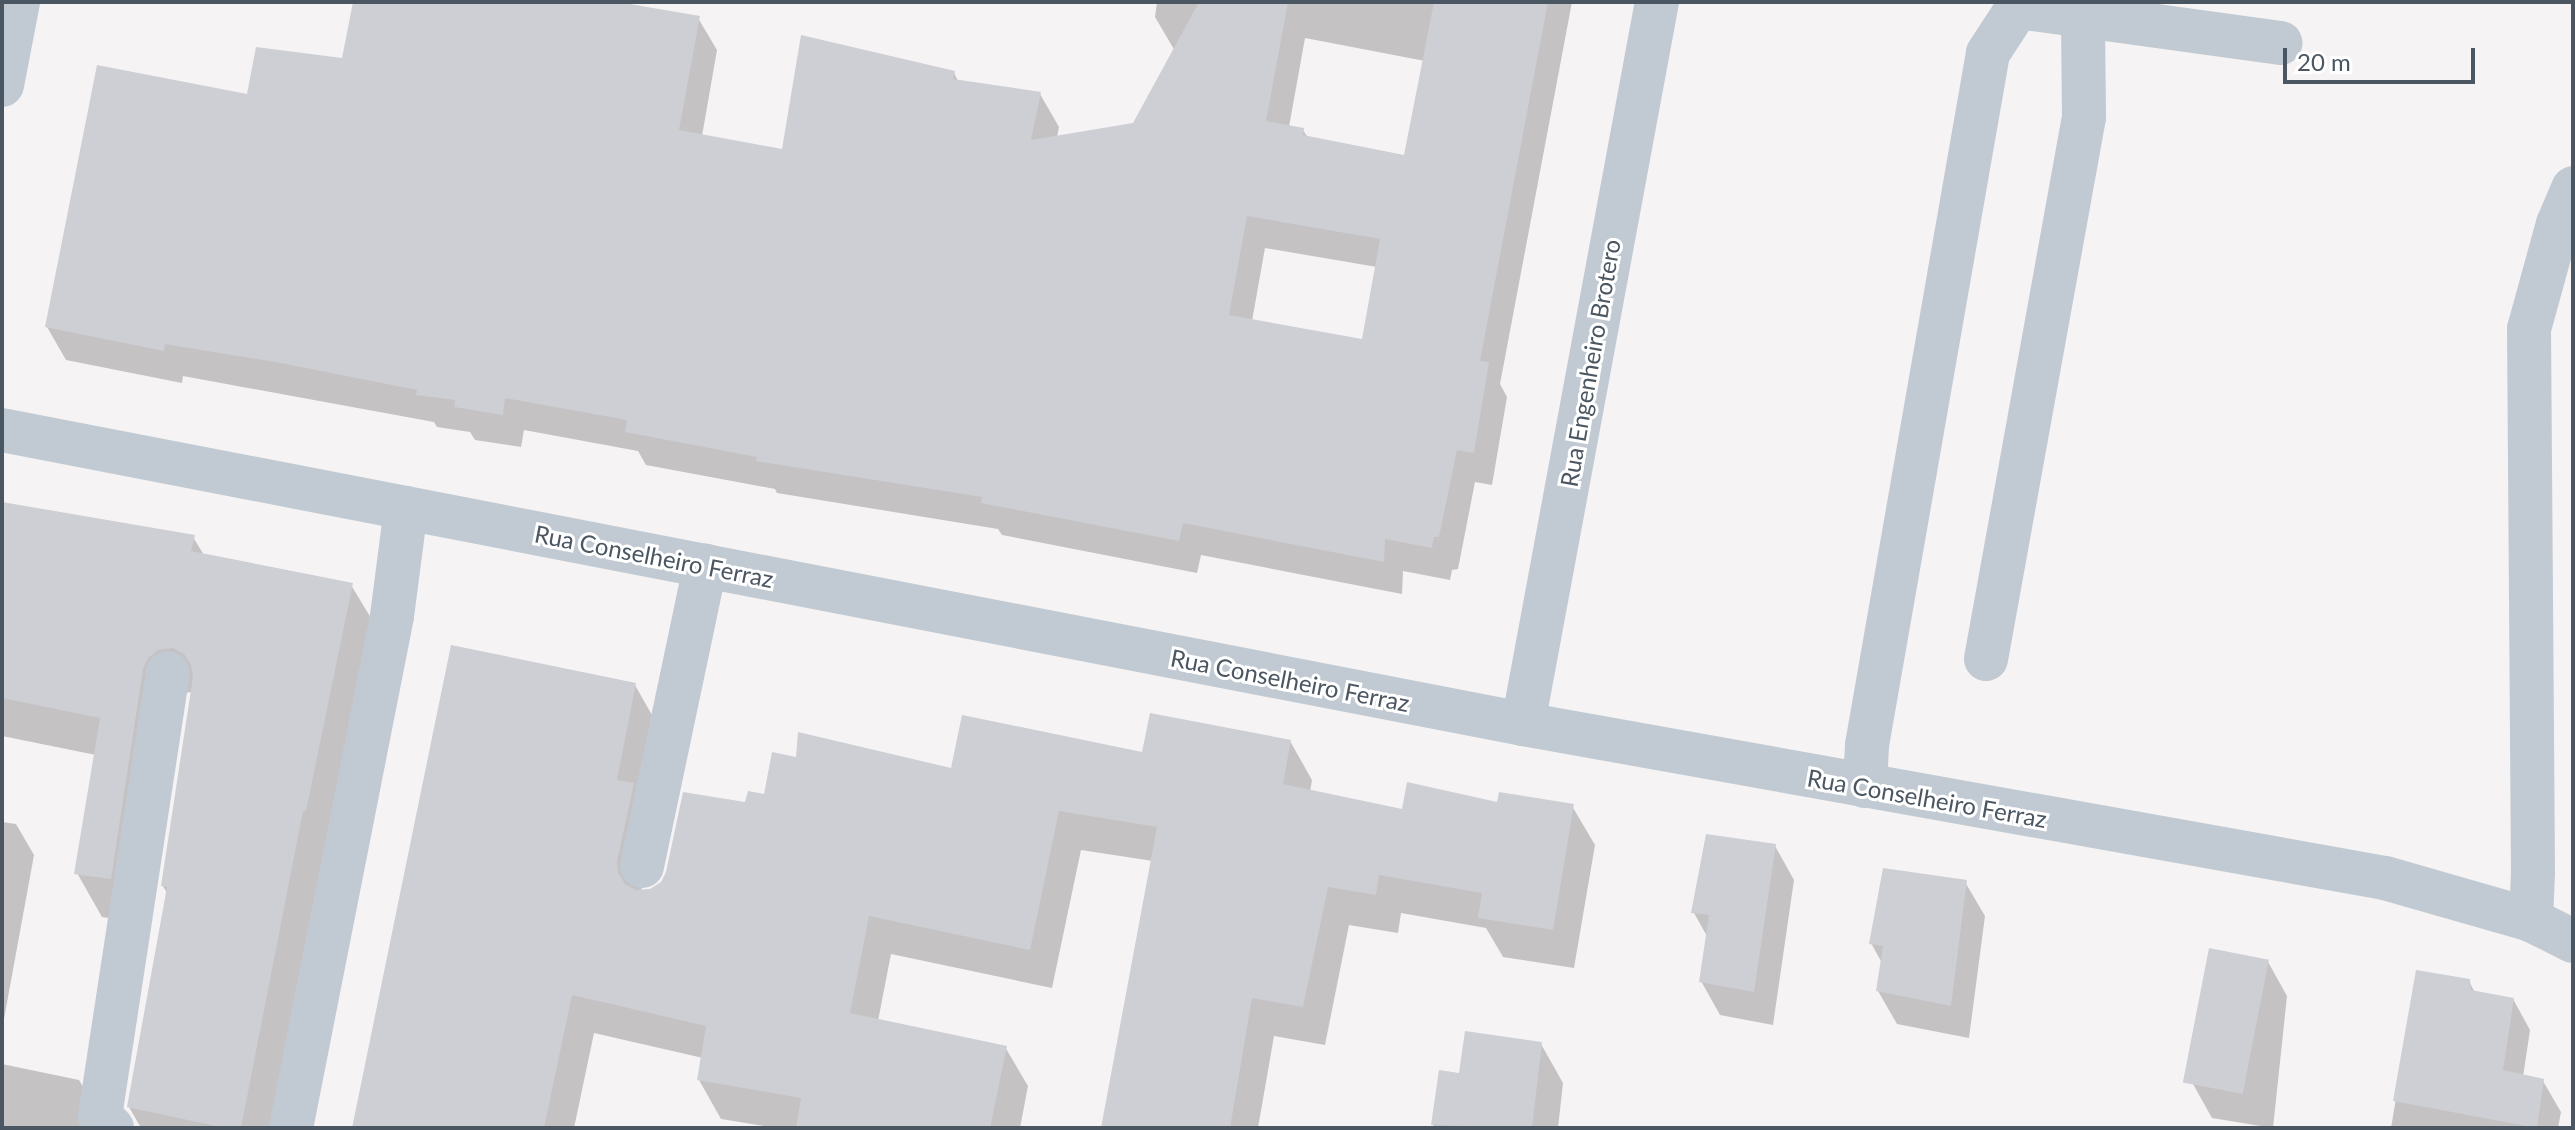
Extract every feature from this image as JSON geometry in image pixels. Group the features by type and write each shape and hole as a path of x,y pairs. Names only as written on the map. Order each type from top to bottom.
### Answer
{"street":[{"path":"2,85 18,2"},
{"name":"Rua Engenheiro Brotero","path":"1523,724 1657,2"},
{"path":"1865,786 1867,745 1988,53 2018,7 2281,43"},
{"path":"1986,659 2084,117 2083,16"},
{"path":"2531,920 2529,329 2558,224 2573,188"},
{"name":"Rua Conselheiro Ferraz","path":"2,430 1523,724 2385,878 2531,920 2573,941"},
{"path":"291,1128 392,616 406,508"},
{"path":"642,866 705,566"},
{"path":"112,1128 100,1116 168,673"}],"building":[{"path":"353,2 618,2 700,16 679,130 782,149 801,35 955,71 953,79 1041,92 1031,140 1133,123 1199,2 1288,2 1266,121 1304,128 1303,135 1404,155 1434,2 1548,2 1480,361 1489,362 1474,453 1457,450 1439,537 1434,537 1432,548 1385,539 1384,562 1183,523 1179,541 981,503 982,497 756,461 757,457 625,432 627,420 505,398 503,415 454,407 455,400 416,395 417,390 281,363 165,344 164,351 45,327 97,65 247,94 256,47 342,58","holes":["1247,216 1380,239 1362,339 1229,315"]},
{"path":"2,502 195,535 191,551 353,583 306,811 303,811 241,1128 225,1128 127,1107 167,887 161,886 193,677 191,665 184,654 173,648 158,650 148,658 143,669 111,879 74,874 100,718 2,698"},
{"path":"451,645 636,683 617,780 634,783 617,862 618,873 625,884 636,890 650,889 661,882 666,872 683,792 745,802 748,791 764,794 772,752 796,757 798,732 951,768 962,715 1142,752 1150,713 1291,740 1283,784 1402,809 1407,782 1497,802 1499,792 1574,804 1553,930 1478,918 1482,893 1379,875 1376,895 1328,887 1303,1007 1252,998 1230,1128 1101,1128 1157,827 1059,811 1030,950 869,916 850,1013 1007,1046 990,1128 796,1128 801,1098 697,1080 706,1026 572,995 544,1128 352,1128"},
{"path":"1706,834 1776,844 1754,992 1699,982 1709,915 1691,913"},
{"path":"1883,868 1967,880 1951,1006 1876,991 1883,946 1869,944"},
{"path":"2209,948 2269,960 2243,1094 2183,1082"},
{"path":"2416,970 2470,979 2471,990 2514,998 2503,1070 2544,1079 2537,1128 2393,1101"},
{"path":"1465,1031 1542,1042 1532,1128 1431,1125 1439,1070 1459,1073"}]}
